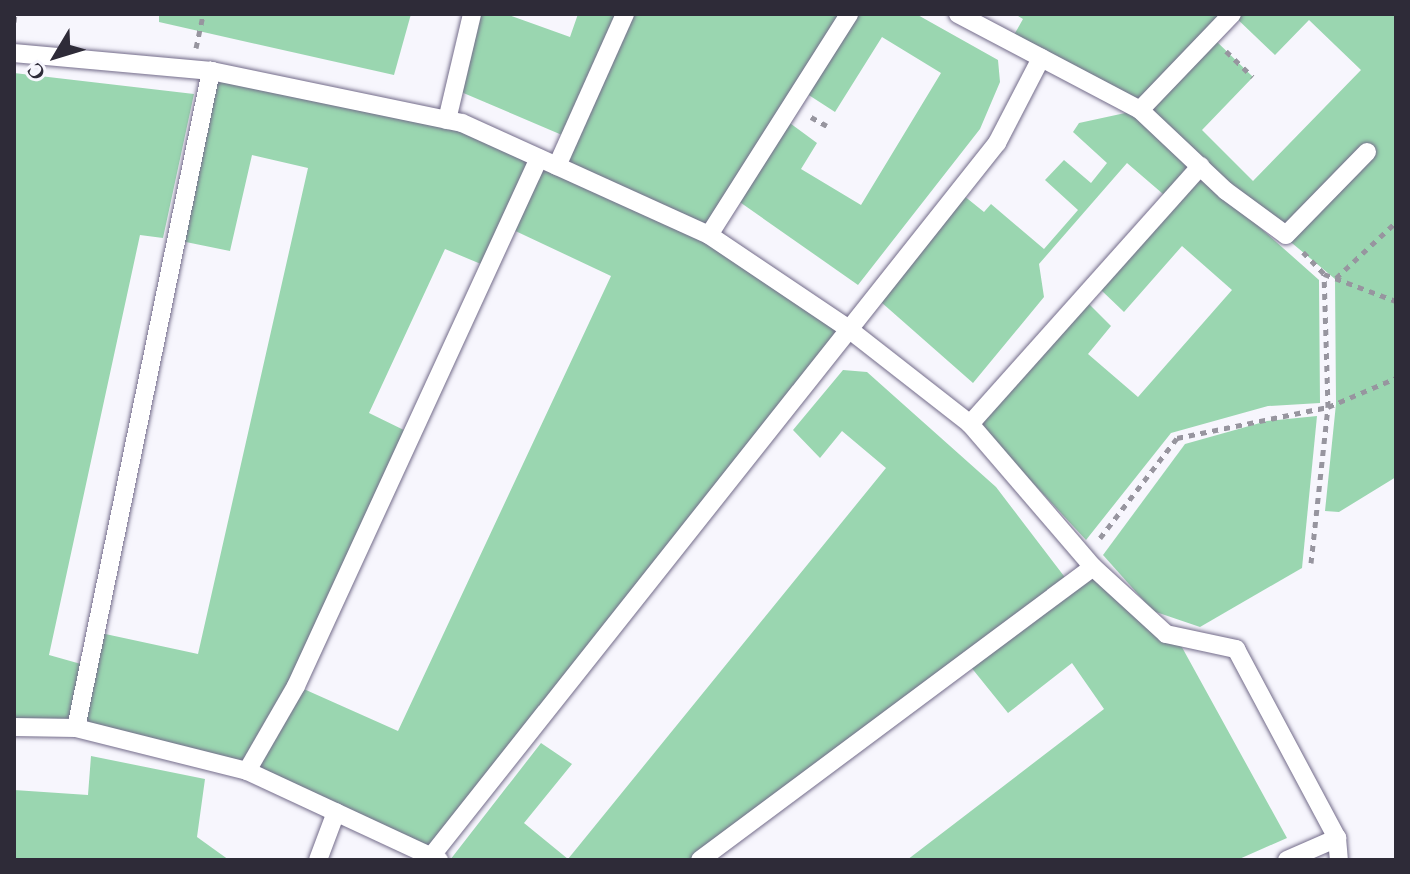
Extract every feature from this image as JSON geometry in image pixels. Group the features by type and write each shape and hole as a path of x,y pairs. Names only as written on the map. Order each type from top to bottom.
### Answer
{"lane":[{"path":"447,120 472,14"},
{"path":"557,166 625,14"},
{"path":"709,235 849,14"},
{"path":"958,14 1140,110 1201,166 1286,235 1367,152"},
{"path":"1140,110 1232,14"},
{"path":"14,53 211,71 447,120 709,235 846,327 970,424 1089,562 1166,634 1236,649 1337,838 1339,860"},
{"path":"14,727 76,728 247,771 436,857 846,327 997,143 1041,58"},
{"path":"76,728 211,71"},
{"path":"247,771 296,686 539,158"},
{"path":"970,424 1201,166"},
{"path":"700,860 1089,562"},
{"path":"318,860 336,812"},
{"path":"1287,860 1337,838"}],"path":[{"path":"14,22 15,14"},
{"path":"192,69 203,14"},
{"path":"1211,36 1253,77"},
{"path":"1336,278 1396,222"},
{"path":"1286,235 1324,274 1396,301"},
{"path":"1311,563 1328,407 1324,274"},
{"path":"1089,562 1177,438 1328,407 1396,378"}],"green space":[{"path":"159,14 411,14 394,75 159,22"},
{"path":"472,14 506,14 570,37 578,14 916,14 998,60 1000,82 980,129 858,285 734,198 710,234 846,327 433,854 247,771 76,728 14,727 14,73 194,94 163,238 140,235 49,655 88,666 96,632 198,654 308,168 252,155 230,251 176,240 211,71 462,123 557,166 569,138 454,89","holes":["882,37 941,73 861,205 801,169 817,143 783,118 801,90 835,112","507,227 611,276 398,731 297,686 412,434 369,413 445,249 488,267"]},
{"path":"1015,14 1232,14 1396,14 1396,477 1339,512 1325,511 1336,404 1335,279 1201,167 1170,200 1127,163 1039,264 1044,297 973,383 873,295 958,191 984,212 991,204 1044,249 1078,210 1045,180 1064,160 1091,183 1107,163 1073,132 1079,123 1139,110 1010,42 1023,19","holes":["1232,14 1275,55 1309,20 1361,70 1253,181 1202,130 1253,77 1211,36"]},
{"path":"1201,175 1319,280 1320,403 1268,406 1171,433 1086,540 980,426 1088,303 1111,326 1088,354 1138,397 1232,290 1182,246 1124,312 1100,289"},
{"path":"843,370 867,372 996,487 1070,584 1093,567 1178,640 1287,838 1237,860 907,860 1104,709 1072,663 1008,713 966,661 700,860 450,860 541,743 572,764 524,823 568,859 886,468 842,431 820,458 793,430"},
{"path":"1317,416 1302,568 1200,627 1153,611 1103,555 1185,444 1267,421"},
{"path":"91,756 205,779 197,837 229,860 14,860 14,790 88,795"}]}
